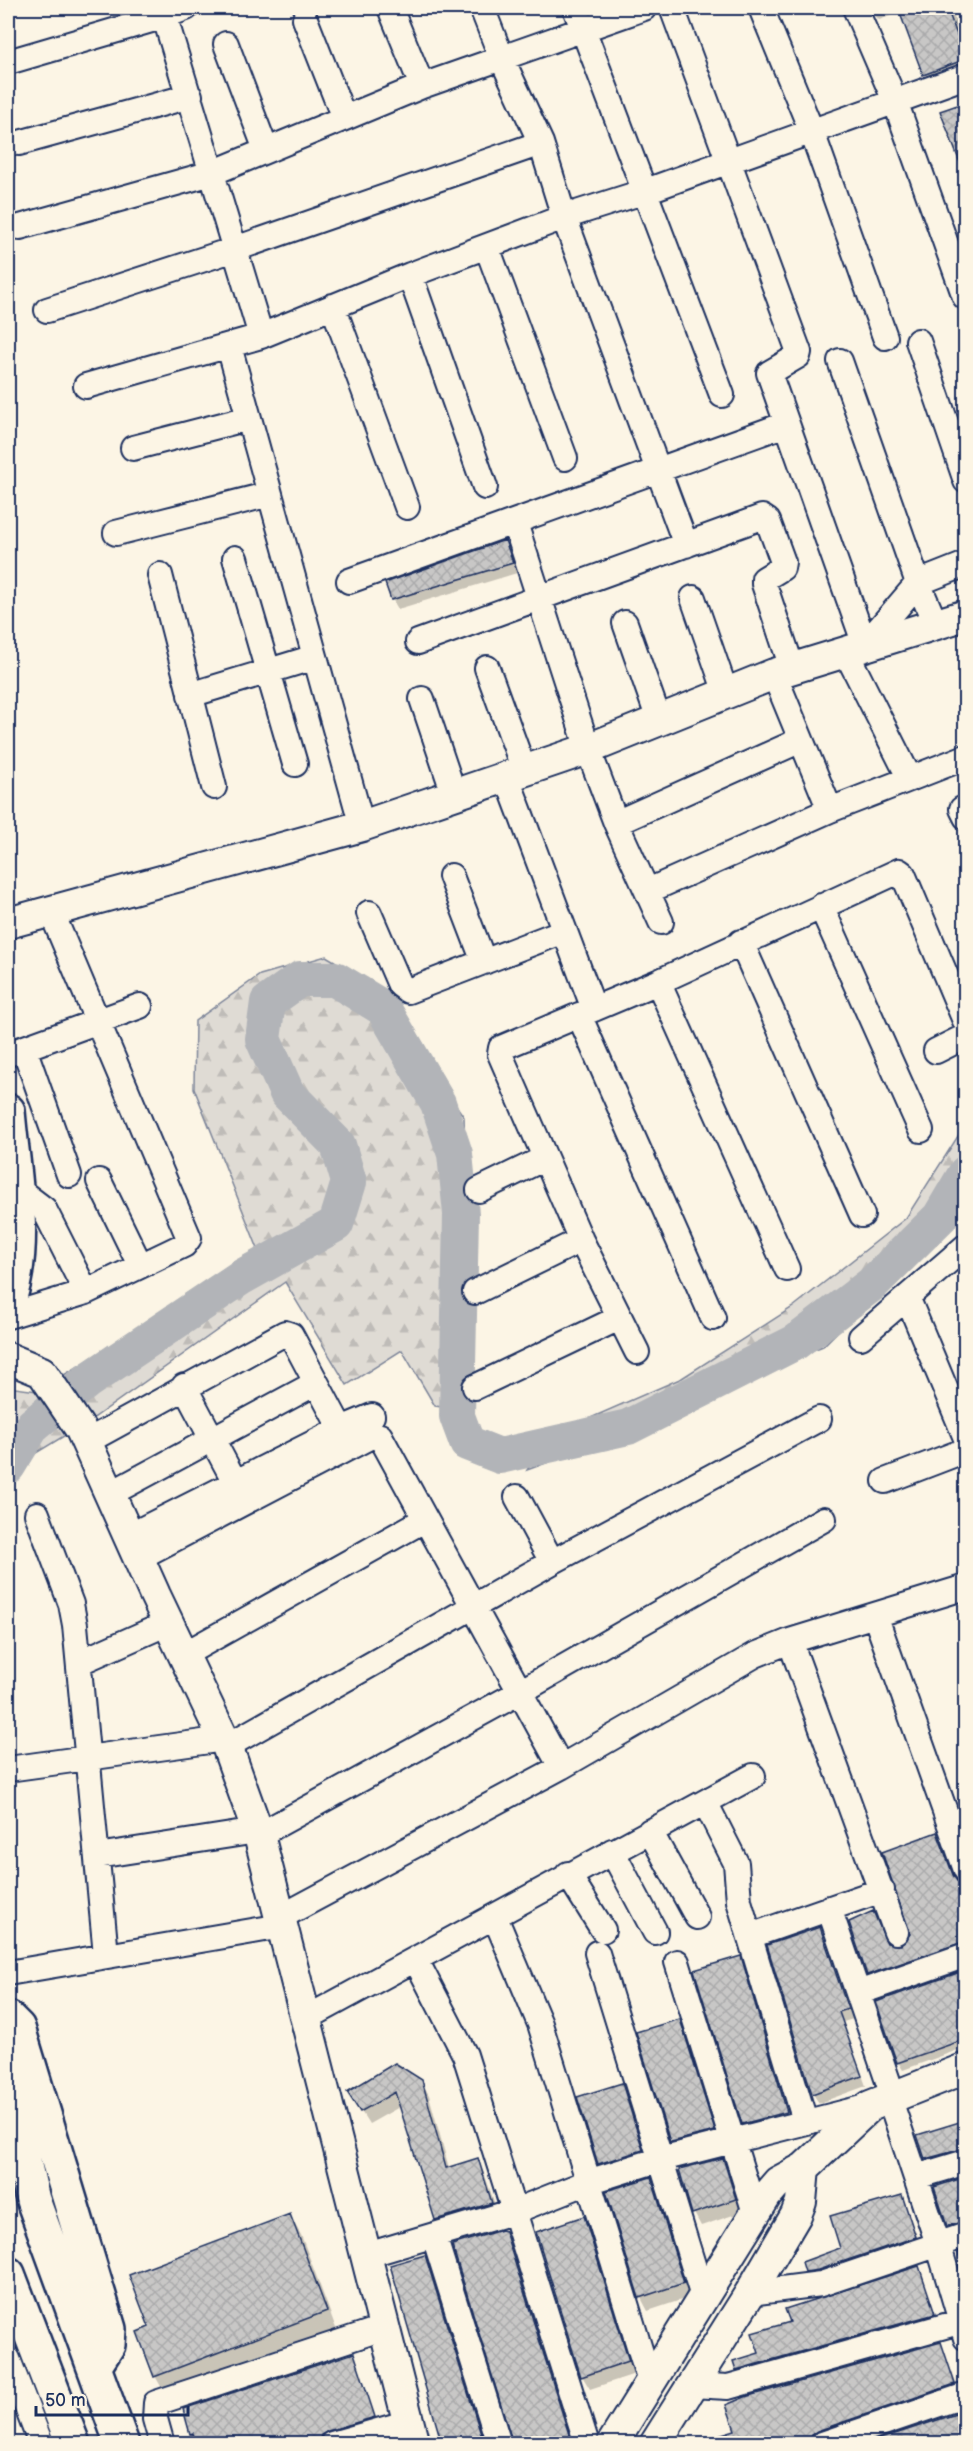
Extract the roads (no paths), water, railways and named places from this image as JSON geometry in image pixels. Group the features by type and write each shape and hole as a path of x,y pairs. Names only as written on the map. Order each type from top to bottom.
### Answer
{"main road":[{"path":"8,1111 19,1236 13,1286 8,1303"},
{"path":"8,2018 18,2028 109,2329 108,2345 94,2367"},
{"path":"8,2094 33,2200 122,2444"},
{"path":"8,2274 73,2444"}],"street":[{"path":"390,8 422,86"},
{"path":"482,8 502,59 541,143 564,217 686,545"},
{"path":"20,227 212,172 422,86 502,59 580,18 644,8"},
{"path":"672,8 799,352 798,356 769,371 855,647 909,777"},
{"path":"761,8 812,132 885,337"},
{"path":"855,8 895,101 965,297"},
{"path":"8,62 171,10 190,96 261,336"},
{"path":"580,18 722,395"},
{"path":"305,19 344,118"},
{"path":"226,44 266,150"},
{"path":"86,386 261,336 410,275 564,217 646,191 966,76"},
{"path":"19,143 190,96"},
{"path":"47,310 235,249 541,143"},
{"path":"486,247 565,458"},
{"path":"410,275 485,487"},
{"path":"333,306 407,507"},
{"path":"918,341 966,481"},
{"path":"229,346 362,826"},
{"path":"840,361 918,583 935,623"},
{"path":"133,448 249,418"},
{"path":"349,581 786,424"},
{"path":"116,533 270,494"},
{"path":"418,642 540,600 762,517 767,519 783,562 782,568 764,579 764,584 801,740 830,810"},
{"path":"515,523 588,749 616,823 661,922"},
{"path":"235,558 266,672 295,764"},
{"path":"855,647 918,583 966,564"},
{"path":"160,575 214,786"},
{"path":"693,598 726,693"},
{"path":"8,923 362,826 588,749 783,671 855,647 966,615"},
{"path":"625,623 659,720"},
{"path":"190,695 315,657"},
{"path":"487,668 515,772 587,1012 713,1318"},
{"path":"422,699 454,794"},
{"path":"616,823 801,740"},
{"path":"648,891 830,810 966,756"},
{"path":"637,1352 581,1240 545,1158 500,1051 503,1046 658,982 896,872 902,872 966,1023"},
{"path":"451,876 484,962"},
{"path":"820,906 921,1130"},
{"path":"8,1316 86,1292 184,1245 189,1238 51,911"},
{"path":"369,913 400,985 408,991 564,931"},
{"path":"741,942 862,1215"},
{"path":"658,982 787,1269"},
{"path":"69,1174 16,1051 140,1006"},
{"path":"936,1051 966,1036"},
{"path":"479,1190 545,1158"},
{"path":"99,1181 140,1265"},
{"path":"15,1187 44,1209 86,1292"},
{"path":"475,1292 581,1240"},
{"path":"861,1337 966,1246"},
{"path":"907,1297 966,1438"},
{"path":"475,1387 619,1318"},
{"path":"83,1436 285,1333 291,1335 341,1429"},
{"path":"8,1358 42,1372 83,1436 168,1623 226,1743 258,1833 364,2256 412,2433 332,2444"},
{"path":"110,1494 316,1383"},
{"path":"184,1386 235,1482"},
{"path":"133,1547 235,1482 372,1416"},
{"path":"8,1769 226,1743 552,1562 819,1419"},
{"path":"133,1547 377,1435 382,1437 424,1520 561,1767"},
{"path":"885,1481 966,1450"},
{"path":"517,1497 552,1562"},
{"path":"37,1514 71,1604 80,1662 106,1955"},
{"path":"97,1856 258,1833 520,1692 824,1519"},
{"path":"183,1655 424,1520"},
{"path":"8,1973 280,1922 561,1767 755,1655 790,1641 875,1615 964,1594"},
{"path":"875,1615 966,1870"},
{"path":"80,1662 168,1623"},
{"path":"790,1641 896,1932"},
{"path":"305,2019 495,1917 568,1874 753,1776"},
{"path":"705,1802 736,1863 739,1901 805,2121"},
{"path":"650,1831 697,1917"},
{"path":"612,1851 655,1932"},
{"path":"568,1874 600,1942 661,2159 703,2297"},
{"path":"750,1936 882,1890"},
{"path":"691,2385 728,2387 964,2326 916,2177 884,2100 858,1993 829,1908"},
{"path":"495,1917 540,2024 650,2382"},
{"path":"858,1993 966,1955"},
{"path":"416,1960 461,2047 515,2211 587,2444"},
{"path":"677,1962 756,2213"},
{"path":"364,2256 515,2211 588,2182 661,2159 884,2100 966,2068"},
{"path":"612,2444 756,2213 778,2182 804,2168 884,2100"},
{"path":"916,2177 966,2162"},
{"path":"655,2444 796,2215 801,2202 804,2168"},
{"path":"750,2293 821,2284 966,2235"},
{"path":"434,2236 500,2444"},
{"path":"162,2444 155,2418 156,2403 383,2328"},
{"path":"8,2359 41,2444"},
{"path":"822,2444 966,2395"}],"waterway":[{"path":"8,1466 33,1425 87,1381 240,1278 336,1224 349,1182 338,1145 287,1093 263,1039 268,1002 300,979 335,979 383,1008 438,1103 455,1154 461,1214 457,1416 467,1443 500,1456 628,1427 796,1342 872,1284 940,1217 966,1173"}]}
